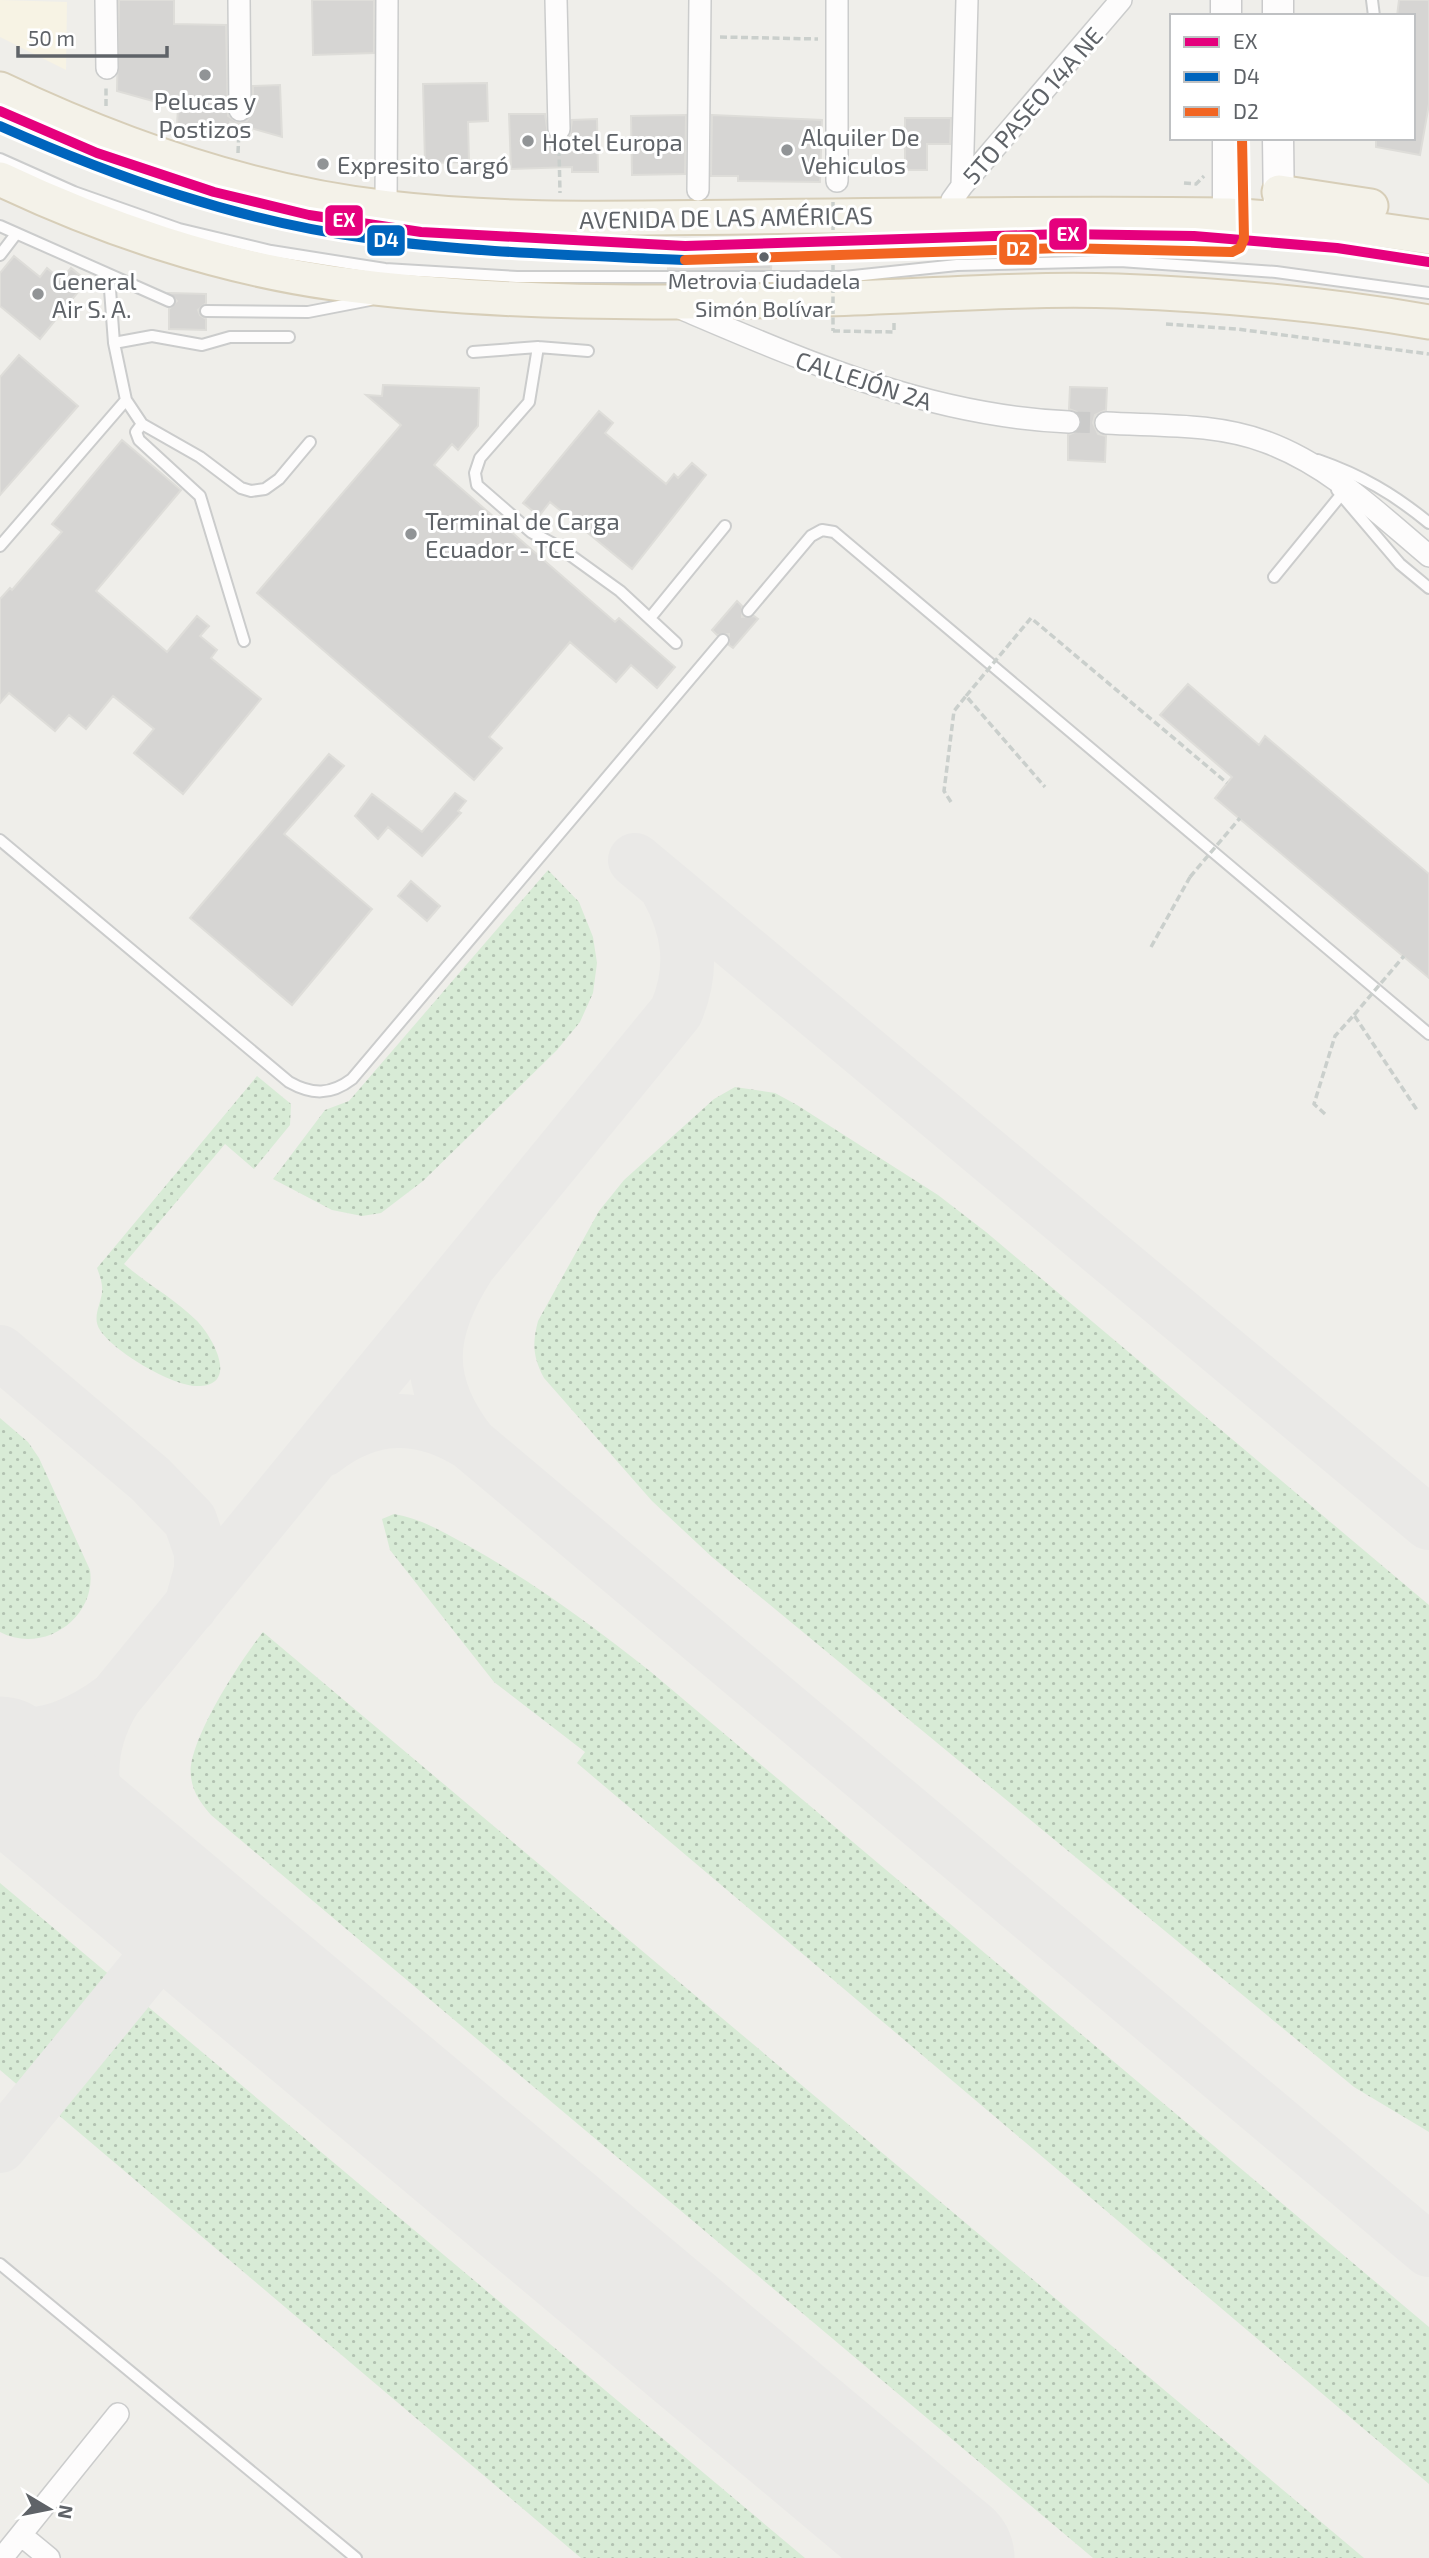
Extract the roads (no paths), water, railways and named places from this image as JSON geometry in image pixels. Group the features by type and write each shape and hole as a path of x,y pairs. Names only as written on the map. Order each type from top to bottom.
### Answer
{"main road":[{"name":"AVENIDA DE LAS AMÉRICAS","path":"0,89 106,136 238,179 386,208 561,219 955,200 1229,226 1279,205 1429,237"},
{"path":"0,179 85,216 242,264 329,282 419,292 669,303 978,292 1118,291 1307,306 1429,322"},
{"path":"1279,205 1429,216"}],"street":[{"path":"106,0 107,68"},
{"path":"239,0 240,110"},
{"path":"386,208 387,0"},
{"path":"556,0 559,129"},
{"path":"698,190 700,0"},
{"path":"835,192 837,0"},
{"path":"955,200 967,0"},
{"path":"1103,0 1103,23"},
{"name":"5TO PASEO 14A NE","path":"955,200 1121,0"},
{"path":"1228,140 1229,226"},
{"path":"1278,140 1279,205"},
{"name":"CALLEJÓN 2A","path":"669,303 810,364 880,389 985,415 1069,422"},
{"path":"1106,423 1208,429 1266,441 1320,468 1423,551"},
{"path":"2,2558 118,2414"},
{"path":"21,2535 49,2558"}],"lane":[{"name":"AVENIDA DE LAS AMÉRICAS","path":"0,111 97,153 214,192 309,215 421,232 685,246 1229,226 1337,248 1429,262"},
{"path":"0,159 74,192 179,229 271,251 385,269 517,277 844,277 957,265 1120,261 1276,272 1429,293"},
{"path":"0,226 169,301"},
{"path":"0,255 16,234"},
{"path":"109,276 114,343 126,400 142,424 251,491 265,489 279,480 310,442"},
{"path":"206,311 308,312 419,292"},
{"path":"114,343 152,336 202,345 230,337 289,337"},
{"path":"473,352 538,347 588,351"},
{"path":"538,347 529,402 480,458 475,472 477,485 531,532 559,547 620,590 676,643"},
{"path":"0,546 126,400"},
{"path":"142,424 136,432 139,440 200,496 244,641"},
{"path":"1266,441 1363,476 1401,500 1429,523"},
{"path":"1320,468 1400,564 1429,588"},
{"path":"1274,577 1341,495"},
{"path":"650,618 725,526"},
{"path":"748,611 811,536 822,530 834,532 1429,1034"},
{"path":"0,839 289,1082 301,1089 327,1092 341,1088 352,1079 723,640"},
{"path":"0,2264 356,2558"}],"tunnel":[{"path":"1069,422 1106,423"}],"place":[{"name":"Pelucas y Postizos","path":"205,75"},
{"name":"Hotel Europa","path":"528,141"},
{"name":"Alquiler De Vehiculos","path":"787,150"},
{"name":"Expresito Cargó","path":"323,164"},
{"name":"Metrovia Ciudadela Simón Bolívar","path":"764,257"},
{"name":"General Air S. A.","path":"38,294"},
{"name":"Terminal de Carga Ecuador - TCE","path":"411,534"}]}
